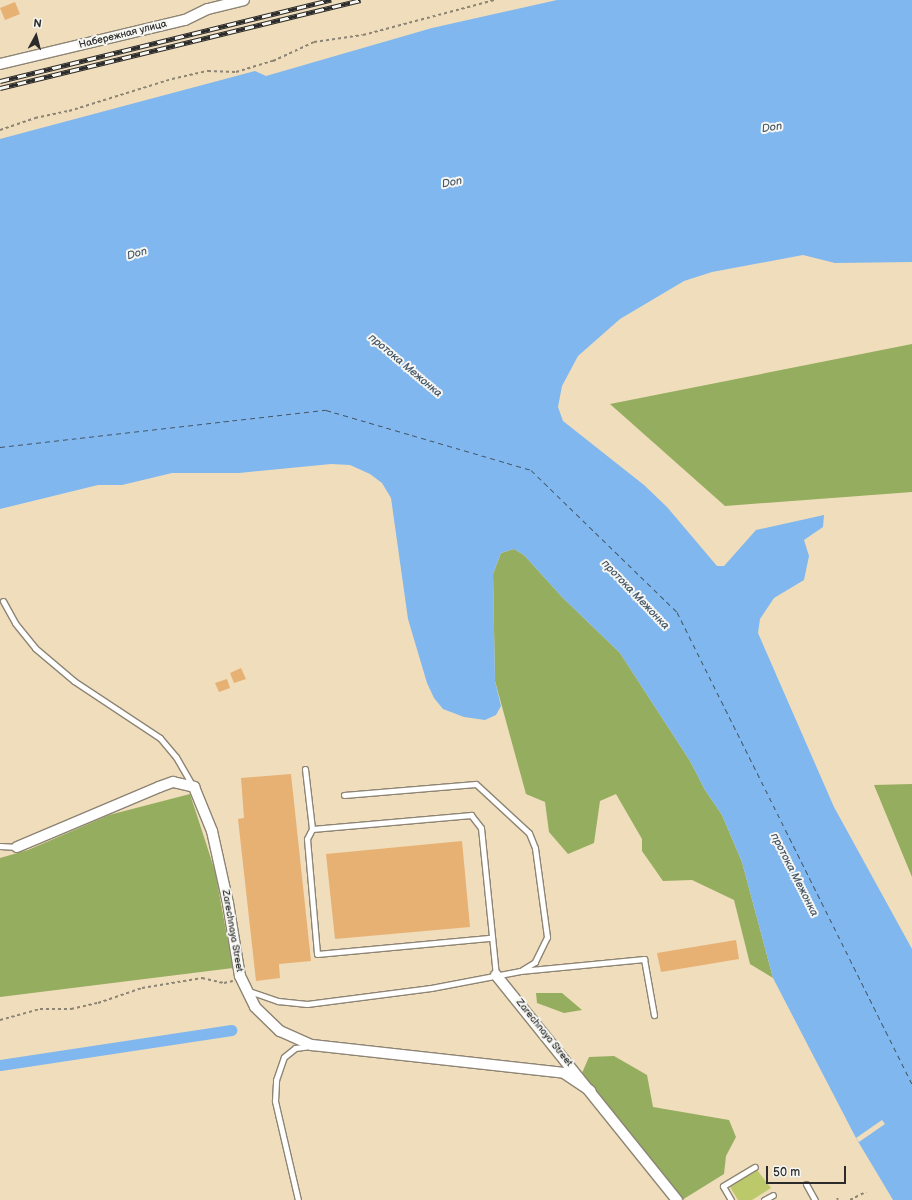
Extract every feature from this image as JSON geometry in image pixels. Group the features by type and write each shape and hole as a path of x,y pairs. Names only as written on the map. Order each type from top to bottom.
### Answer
{"street":[{"name":"Набережная улица","path":"0,64 185,20 210,4 244,0"},
{"path":"16,847 173,782 194,788"},
{"name":"Zarechnaya Street","path":"194,788 212,831 243,985 255,1007 280,1031 312,1045 564,1073 591,1091"},
{"name":"Zarechnaya Street","path":"496,975 591,1091 676,1200"}],"lane":[{"path":"3,601 15,623 35,648 74,681 160,738 176,758 194,788"},
{"path":"305,769 312,829 307,839 317,954 491,938"},
{"path":"344,795 476,784 529,833 535,848 547,937 536,962 520,971"},
{"path":"312,829 471,815 481,828 491,938 496,975"},
{"path":"0,846 16,847"},
{"path":"243,985 278,1002 307,1004 424,989 520,971 644,959 654,1015"},
{"path":"298,1200 275,1101 276,1080 284,1057 295,1048 312,1045"},
{"path":"731,1200 723,1186 755,1167"},
{"path":"806,1184 815,1200"},
{"path":"764,1200 772,1195"}],"path":[{"path":"0,130 35,118 69,111 172,78 208,71 236,72 273,61 314,42 363,35 494,0"},
{"path":"0,1020 40,1009 71,1009 98,1004 142,988 202,978 224,983 243,985"},
{"path":"850,1200 866,1192"}],"green space":[{"path":"912,344 912,492 725,506 610,404"},
{"path":"514,549 524,555 562,597 620,653 690,761 705,790 722,815 742,862 773,978 750,964 734,900 692,880 663,881 642,851 642,839 616,794 600,801 594,843 568,854 549,832 545,802 526,794 495,681 493,574 501,553"},
{"path":"912,784 912,877 874,785"},
{"path":"190,794 215,871 233,968 0,997 0,858 28,850 109,815"},
{"path":"536,993 562,993 582,1010 564,1013 537,1003"},
{"path":"614,1056 647,1075 653,1107 729,1120 736,1137 726,1156 724,1174 682,1200 677,1200 582,1073 589,1057"},
{"path":"757,1170 771,1188 752,1200 738,1200 730,1187"}],"water":[{"path":"557,0 912,0 912,262 835,263 803,255 712,272 684,281 620,319 578,356 562,386 558,407 563,421 644,485 667,507 717,566 724,566 756,530 824,515 823,527 804,540 809,556 804,580 774,598 760,619 758,633 834,807 912,949 912,1200 893,1200 856,1138 773,978 742,862 722,815 705,790 690,761 620,653 562,597 524,555 514,549 501,553 493,574 495,681 501,706 496,715 485,720 464,717 443,709 434,698 427,683 408,619 391,498 382,483 370,474 350,465 331,464 239,473 172,473 122,485 98,485 0,509 0,139 255,71 266,76 432,28"}],"pier":[{"path":"882,1120 885,1124 859,1142 856,1138"}],"building":[{"path":"15,2 20,14 5,20 0,8"},
{"path":"241,668 246,679 234,683 230,673"},
{"path":"227,679 230,688 219,692 215,683"},
{"path":"291,774 311,961 279,964 280,978 256,981 238,819 244,818 241,778"},
{"path":"462,841 470,927 335,939 326,854"},
{"path":"736,940 739,959 661,972 657,953"}],"waterway":[{"path":"0,1065 231,1030"}],"ferry route":[{"path":"0,447 326,410 531,470 677,612 912,1084"}],"railway":[{"path":"0,81 331,0"},
{"path":"0,88 360,0"}],"water label":[{"name":"Don","path":"772,128"},
{"name":"Don","path":"452,183"},
{"name":"Don","path":"137,254"},
{"name":"протока Межонка","path":"405,366"},
{"name":"протока Межонка","path":"635,595"},
{"name":"протока Межонка","path":"794,875"}]}
